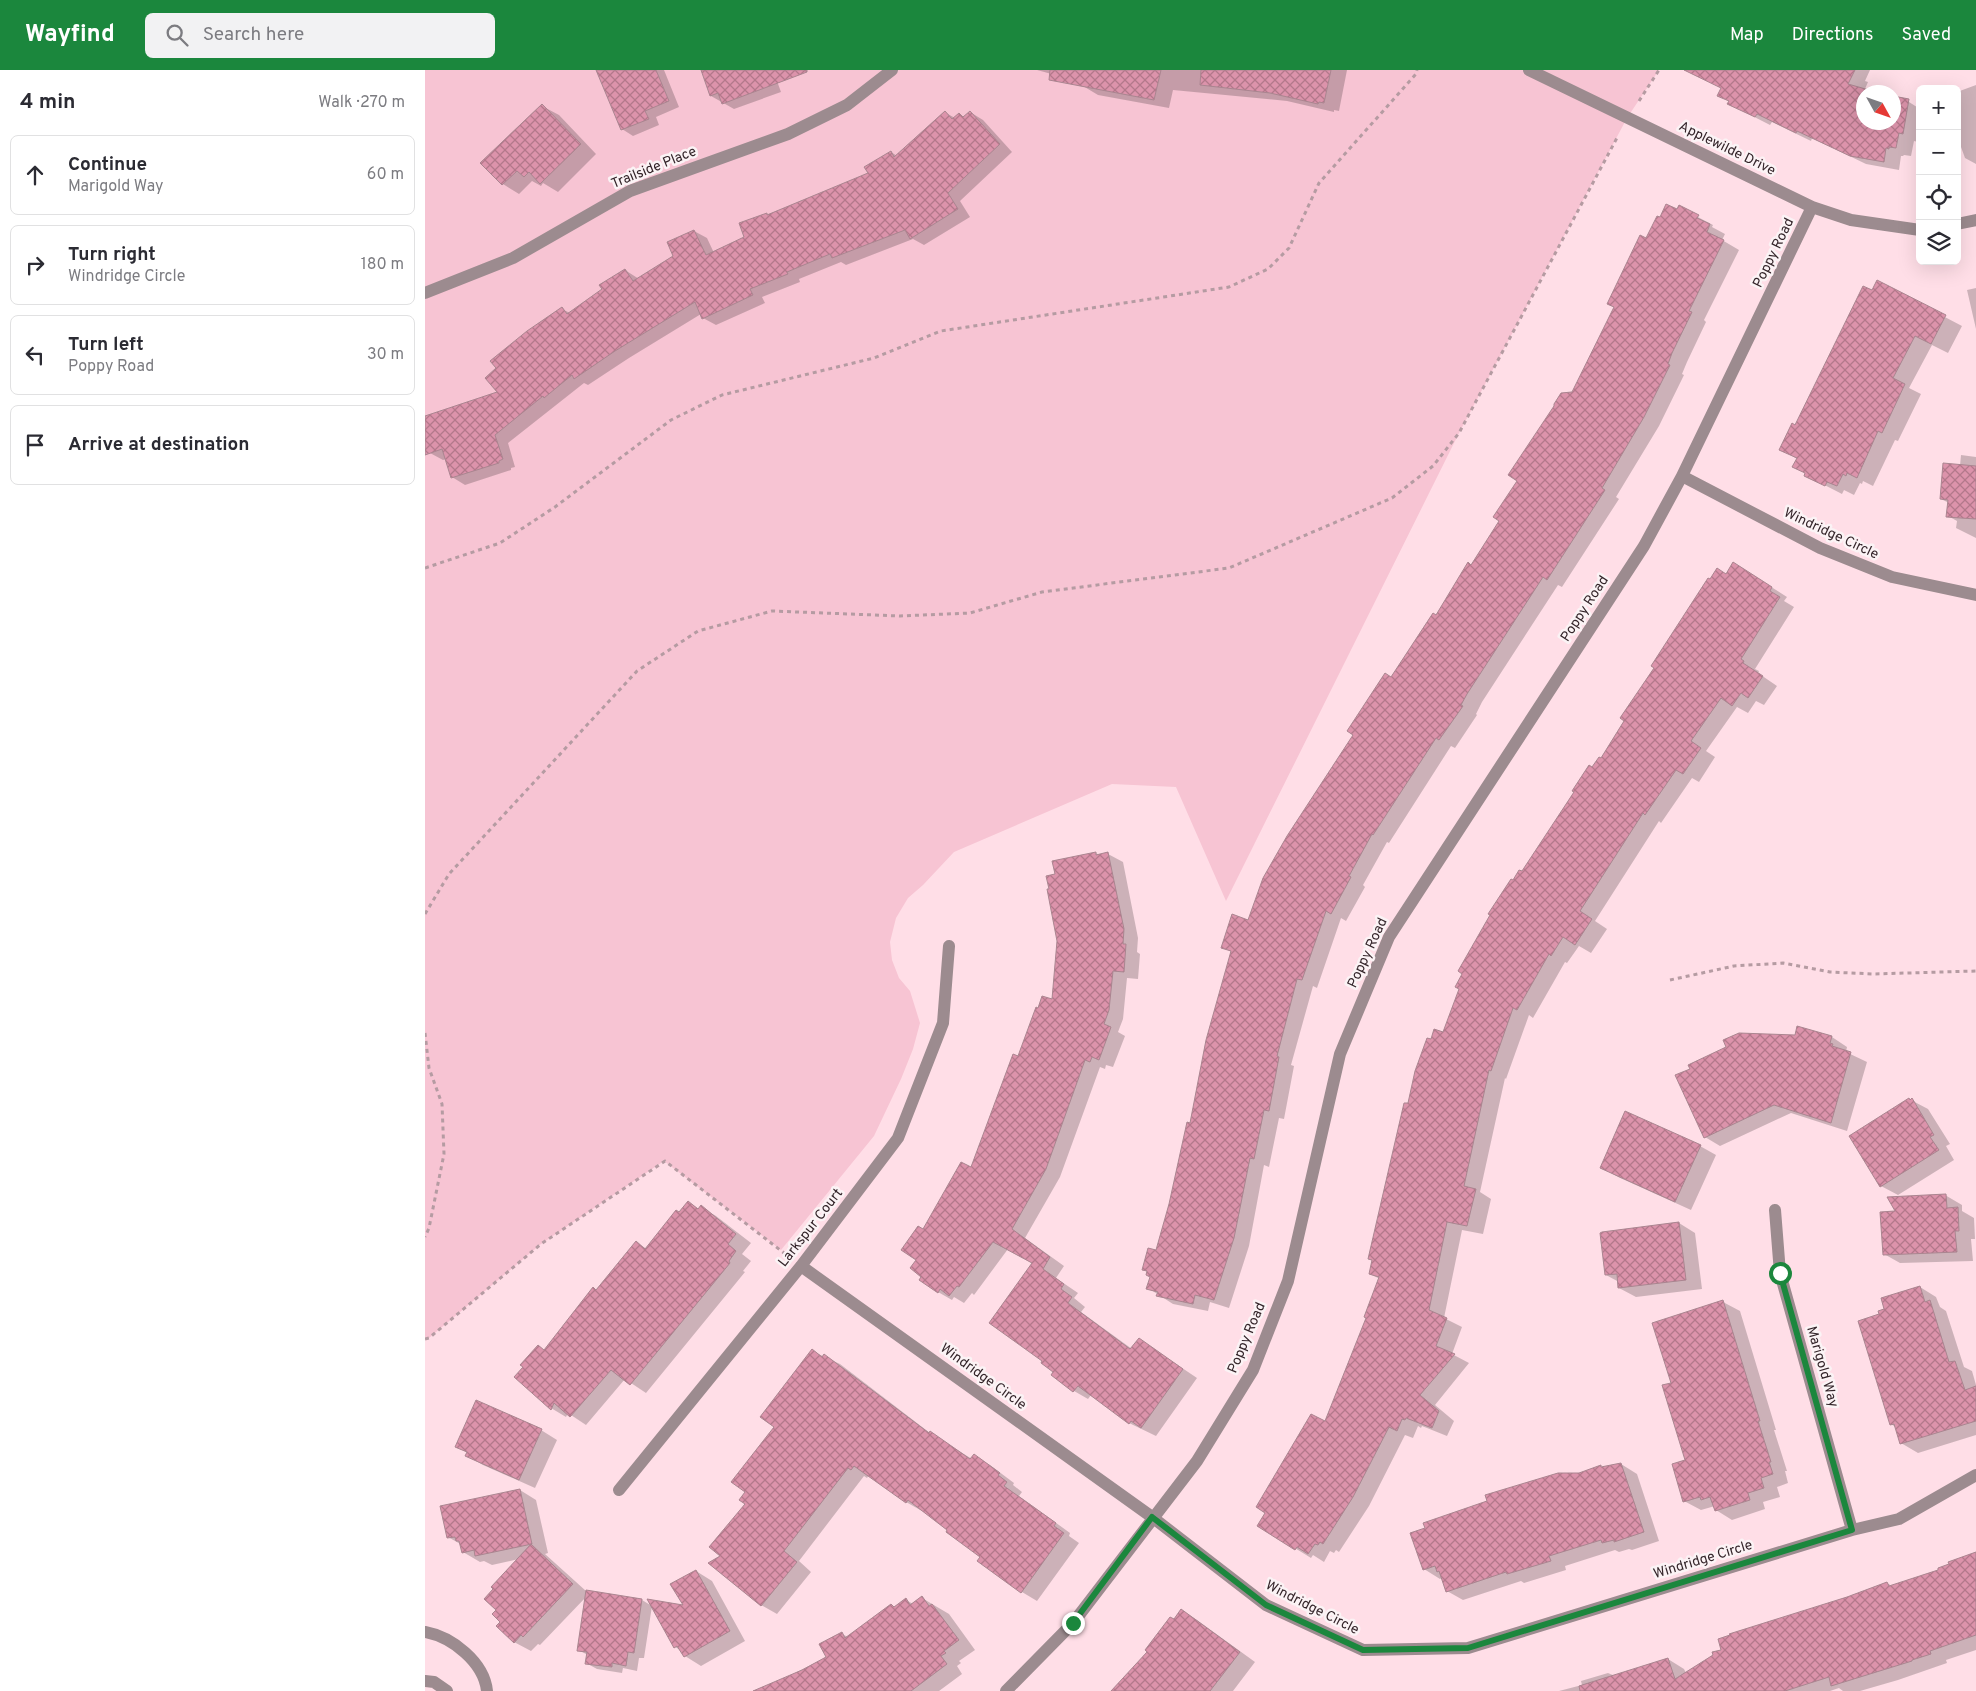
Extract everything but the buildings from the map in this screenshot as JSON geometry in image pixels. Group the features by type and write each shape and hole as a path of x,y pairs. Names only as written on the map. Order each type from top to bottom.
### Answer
{"street":[{"name":"Trailside Place","path":"425,293 513,258 630,191 788,134 847,105 892,70"},
{"name":"Applewilde Drive","path":"1529,70 1812,208 1851,220 1916,229"},
{"name":"Poppy Road","path":"1006,1691 1073,1623 1152,1517 1197,1461 1253,1370 1288,1281 1341,1054 1389,937 1644,546 1683,476 1812,208"},
{"path":"1961,223 1976,220"},
{"name":"Windridge Circle","path":"1683,476 1820,548 1892,577 1976,595"},
{"name":"Larkspur Court","path":"619,1490 801,1266 898,1138 943,1023 949,946"},
{"name":"Marigold Way","path":"1775,1210 1780,1273 1852,1530"},
{"name":"Windridge Circle","path":"801,1266 1152,1517 1266,1605 1363,1650 1468,1648 1852,1530 1899,1519 1976,1476"},
{"path":"425,1632 432,1633 456,1645 476,1664 487,1685 487,1691"},
{"path":"425,1681 434,1682 447,1691"}],"path":[{"path":"425,568 500,543 555,507 671,420 722,395 874,358 941,331 1229,287 1268,269 1289,248 1319,183 1416,74 1417,70"},
{"path":"425,914 449,874 637,671 698,631 772,611 900,616 970,613 1042,592 1229,568 1392,498 1433,466 1459,433 1627,118 1659,70"},
{"path":"1670,980 1734,966 1783,963 1830,972 1873,974 1976,972"},
{"path":"425,1033 429,1068 442,1104 444,1154 429,1228 425,1237"},
{"path":"425,1340 541,1244 665,1161 781,1250"}],"shaded area":[{"path":"425,70 1659,70 1627,118 1459,433 1226,901 1176,787 1112,784 954,852 908,898 896,918 890,942 892,960 899,978 910,991 920,1023 913,1049 901,1079 874,1136 781,1250 664,1161 541,1244 429,1338 425,1339"}],"route":[{"path":"1073,1623 1152,1517 1266,1605 1363,1650 1468,1648 1852,1530 1780,1273"}]}
